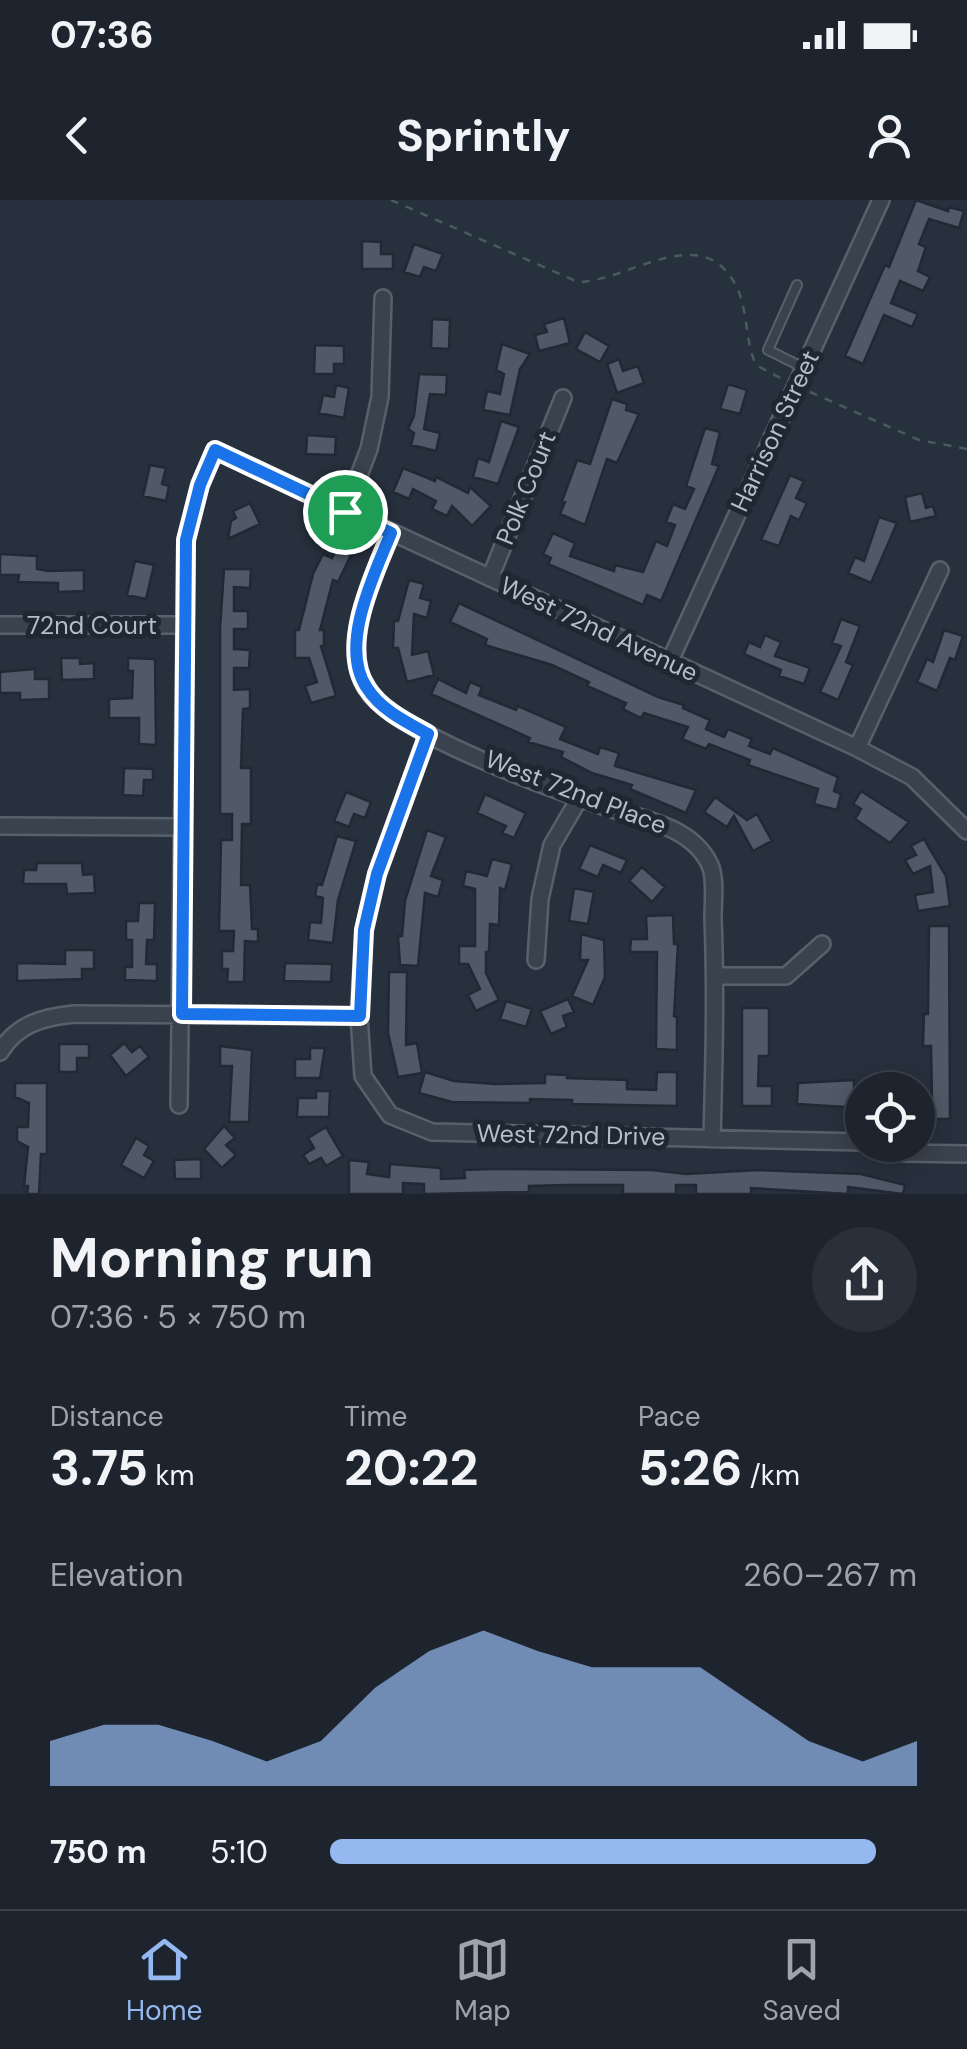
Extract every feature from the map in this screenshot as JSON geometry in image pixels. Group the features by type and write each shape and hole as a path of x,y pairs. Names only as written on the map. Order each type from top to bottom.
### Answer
{"street":[{"name":"Harrison Street","path":"669,663 881,200"},
{"path":"345,512 369,449 380,397 382,298"},
{"name":"Polk Court","path":"490,578 563,398"},
{"name":"West 72nd Avenue","path":"185,625 186,540 200,485 215,450 857,748 912,777 967,831"},
{"path":"391,533 360,613 357,646 364,686 392,714 428,734"},
{"path":"857,748 940,570"},
{"name":"72nd Court","path":"0,625 185,625"},
{"path":"179,1105 185,625"},
{"name":"West 72nd Place","path":"428,734 579,799 683,832 711,866 715,976"},
{"name":"West 72nd Drive","path":"428,734 377,874 364,930 360,1016 363,1076 390,1115 432,1132 845,1142"},
{"path":"536,960 540,900 552,845 579,799"},
{"path":"2,826 182,828"},
{"path":"712,1139 715,976 786,976 822,944"},
{"path":"0,1052 9,1036 42,1017 360,1016"},
{"path":"935,1154 967,1154"}],"lane":[{"path":"796,285 768,350 804,368"}],"path":[{"path":"390,200 578,282 592,282 665,256 681,253 700,258 717,266 738,290 750,353 756,365 886,428 920,440 967,449"}],"building":[{"path":"916,200 948,211 949,207 964,211 959,228 929,219 919,244 926,247 918,271 930,277 923,291 900,281 891,303 918,314 912,327 884,315 863,364 845,356 885,265 889,267"},
{"path":"362,241 381,242 381,254 393,254 393,269 362,269"},
{"path":"414,244 443,254 436,271 424,267 420,277 404,272"},
{"path":"564,318 570,343 539,351 535,335 547,332 544,324"},
{"path":"432,319 450,320 449,349 431,348"},
{"path":"585,332 609,346 600,362 576,349"},
{"path":"502,344 530,354 520,369 510,415 483,410 487,391 500,394 504,374 496,370"},
{"path":"315,345 344,346 344,364 334,364 334,374 314,374"},
{"path":"619,359 623,371 638,366 644,383 617,393 607,364"},
{"path":"419,374 447,375 446,395 430,394 424,429 440,433 436,451 411,445 414,433 408,429 414,416"},
{"path":"728,384 747,390 740,414 720,409"},
{"path":"336,385 349,388 344,418 319,413 323,395 334,397"},
{"path":"612,399 639,414 617,463 607,459 585,525 560,514 565,502 562,501 577,460 590,464"},
{"path":"501,421 519,427 498,484 473,477 478,458 489,462"},
{"path":"705,428 720,432 712,464 719,466 661,601 647,595 643,605 548,564 551,558 543,554 553,533 575,543 570,556 614,571 615,565 643,572 656,541 667,546 675,525 666,522 673,504 685,509 694,489 686,486"},
{"path":"307,435 336,437 335,455 306,454"},
{"path":"150,465 166,468 162,484 169,486 166,501 143,496"},
{"path":"403,468 435,481 436,477 468,493 470,487 491,506 472,526 452,506 447,516 432,509 436,501 413,489 409,499 393,492"},
{"path":"790,475 804,481 796,498 807,503 799,520 791,516 779,546 761,540"},
{"path":"922,493 926,508 933,506 936,516 910,522 905,497"},
{"path":"250,503 260,524 228,539 231,521 236,518 233,511"},
{"path":"879,517 897,523 871,583 848,573 855,557 864,561"},
{"path":"337,548 351,555 338,582 333,580 320,630 324,630 321,646 336,696 311,703 305,686 317,682 309,658 295,658 295,630 299,630 313,574 323,554 332,558"},
{"path":"0,554 37,556 37,569 84,570 84,591 58,592 58,583 18,582 19,575 0,575"},
{"path":"135,561 154,565 146,599 127,595"},
{"path":"224,569 251,569 250,588 234,587 234,611 248,611 248,629 234,629 234,649 250,650 249,668 234,668 234,690 250,689 250,708 243,709 241,768 251,768 251,824 242,824 241,885 250,885 252,929 258,929 258,942 245,941 244,982 227,982 228,969 222,969 222,951 233,951 234,931 219,931 221,840 232,840 232,814 220,814 220,629"},
{"path":"409,580 424,584 420,598 431,601 427,618 414,614 412,655 428,651 434,675 407,682 398,648 393,648 394,621 398,621"},
{"path":"459,603 658,697 684,705 683,708 710,720 706,729 724,737 728,729 752,739 749,746 770,754 773,748 838,777 834,791 841,794 837,810 814,804 818,789 748,765 750,760 709,744 706,749 682,739 688,727 644,713 641,718 623,709 626,703 587,686 589,682 552,665 485,645 487,639 450,622"},
{"path":"841,619 860,626 846,662 853,665 838,700 820,692 841,646 832,643"},
{"path":"944,630 963,636 955,660 950,658 937,691 917,682 927,659 933,662"},
{"path":"765,635 781,642 775,656 810,668 804,684 779,676 781,670 744,654 749,642 760,647"},
{"path":"61,658 80,658 80,664 94,663 94,679 62,680"},
{"path":"128,658 155,659 156,745 139,744 139,718 109,718 109,699 132,698 133,671 128,671"},
{"path":"35,669 35,679 49,679 49,699 20,700 20,693 0,693 0,672"},
{"path":"438,679 466,693 470,682 482,687 479,695 516,710 518,706 566,727 560,739 598,754 600,747 619,753 615,766 696,790 686,813 630,789 632,785 592,773 561,757 563,752 528,742 530,738 431,694"},
{"path":"124,768 153,769 153,780 144,780 143,796 123,795"},
{"path":"861,791 909,822 890,843 855,819 861,809 853,804"},
{"path":"346,792 371,802 365,818 354,814 349,827 334,821"},
{"path":"485,794 526,813 514,838 502,833 506,826 477,813"},
{"path":"715,797 747,820 757,814 772,841 753,851 734,816 727,827 704,812"},
{"path":"427,830 446,837 431,876 443,880 438,897 425,893 418,966 400,965 398,936 402,936 405,901"},
{"path":"337,836 356,841 338,900 333,943 308,940 310,922 321,923 323,898 315,896 317,884 322,885"},
{"path":"924,839 946,876 950,906 918,911 915,895 933,892 930,866 913,874 905,860 916,855 911,846"},
{"path":"590,845 627,860 621,873 603,865 598,877 579,869"},
{"path":"492,859 512,864 505,890 500,888 499,925 490,924 486,952 486,973 499,1000 476,1011 468,995 480,989 468,964 459,964 459,946 475,946 475,889 463,886 466,871 487,876"},
{"path":"37,863 82,863 83,875 94,874 95,893 67,894 66,884 23,884 24,870 36,870"},
{"path":"642,867 665,887 652,902 629,881"},
{"path":"574,888 594,892 588,924 569,921"},
{"path":"139,903 155,903 154,940 147,940 146,964 157,964 157,981 125,980 125,967 132,967 132,940 126,940 126,921 138,921"},
{"path":"673,915 674,944 678,944 674,1016 677,1050 656,1049 657,952 630,952 631,939 647,939 646,916"},
{"path":"929,926 949,926 950,1119 935,1119 931,1046 923,1046 924,1014 928,1014"},
{"path":"581,934 604,940 605,977 593,1005 572,996 588,960 580,960"},
{"path":"65,950 94,950 94,969 82,969 82,979 17,981 17,963 65,964"},
{"path":"285,963 332,964 331,982 284,981"},
{"path":"389,972 407,972 406,1045 417,1043 422,1073 398,1077 388,1033"},
{"path":"568,999 574,1012 563,1016 567,1027 551,1034 540,1011"},
{"path":"506,1001 532,1009 526,1027 500,1019"},
{"path":"742,1008 769,1008 769,1056 759,1056 758,1086 772,1086 772,1106 742,1106"},
{"path":"124,1043 132,1052 140,1046 149,1057 126,1076 110,1055"},
{"path":"59,1044 89,1044 89,1058 77,1058 77,1072 59,1072"},
{"path":"220,1046 252,1050 249,1122 229,1122 232,1066 220,1066"},
{"path":"310,1048 325,1048 320,1078 295,1078 295,1059 310,1059"},
{"path":"425,1072 454,1081 495,1084 545,1083 545,1074 567,1075 627,1080 627,1089 656,1090 657,1072 677,1072 677,1106 530,1099 530,1103 452,1102 419,1093"},
{"path":"845,1080 845,1107 797,1104 798,1083"},
{"path":"15,1083 47,1083 47,1154 41,1154 39,1194 27,1194 28,1186 24,1186 28,1147 17,1141 17,1127 28,1127 29,1103 15,1097"},
{"path":"316,1091 330,1091 329,1117 297,1117 298,1098 316,1098"},
{"path":"224,1126 235,1138 226,1145 236,1155 222,1168 204,1149"},
{"path":"326,1127 343,1156 326,1166 321,1158 309,1164 303,1155 314,1148 308,1138"},
{"path":"136,1138 149,1146 144,1155 154,1161 144,1178 121,1165"},
{"path":"201,1159 201,1179 175,1179 174,1160"},
{"path":"349,1160 369,1162 367,1174 389,1177 390,1164 441,1168 441,1179 465,1178 464,1170 492,1169 652,1170 686,1174 758,1170 861,1174 905,1185 903,1194 848,1187 848,1194 751,1188 751,1194 696,1194 696,1185 676,1185 676,1194 623,1194 623,1185 568,1185 529,1186 529,1192 424,1194 424,1184 403,1183 403,1194 349,1194"}],"route":[{"path":"215,450 345,512 391,533 360,613 357,646 364,686 392,714 428,734 377,874 364,930 360,1016 182,1014 186,540 200,485 215,450"}]}
